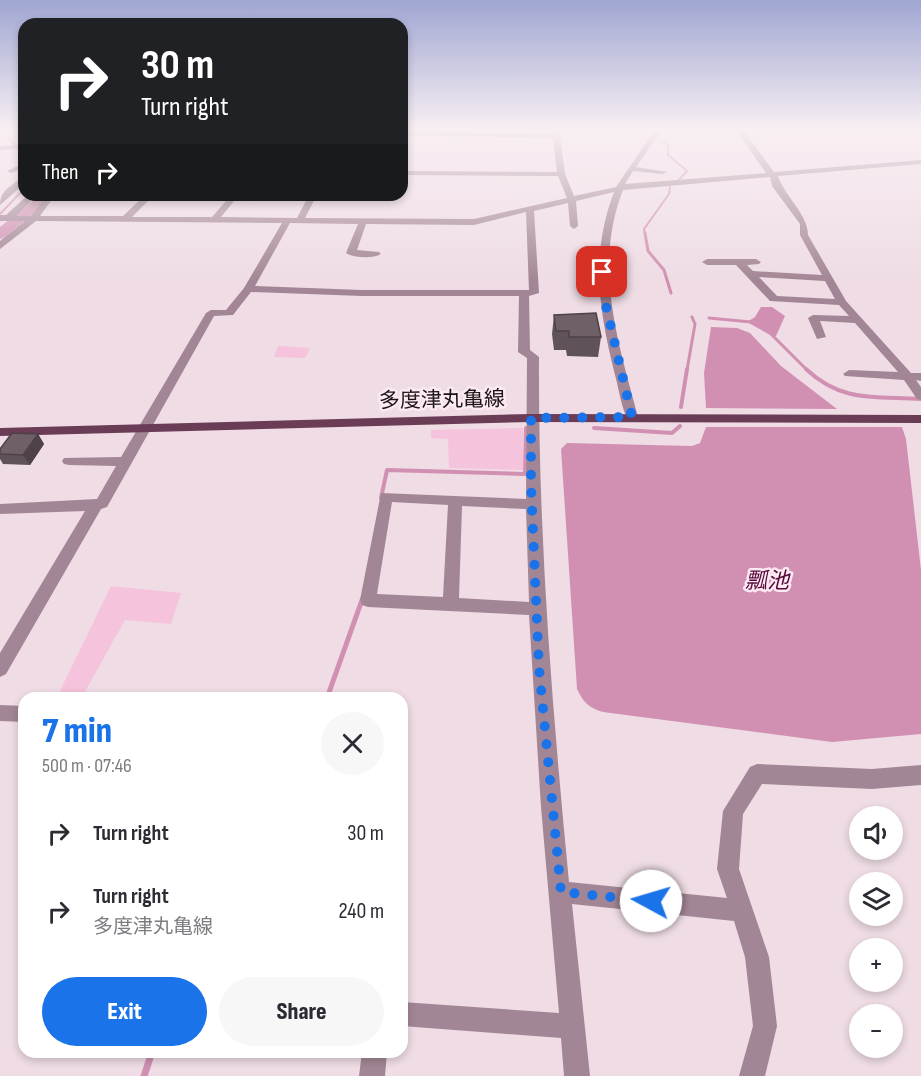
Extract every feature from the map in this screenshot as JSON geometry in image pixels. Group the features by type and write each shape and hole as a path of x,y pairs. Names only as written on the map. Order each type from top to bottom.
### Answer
{"main road":[{"name":"多度津丸亀線","path":"0,432 531,418 921,419"}],"street":[{"path":"564,180 572,200 574,226"},
{"path":"625,180 605,229 602,272 606,306 632,417"},
{"path":"8,218 474,222 620,188 705,180"},
{"path":"775,180 782,195 804,224 804,234 842,302 907,376 921,396"},
{"path":"0,203 7,193 18,185"},
{"path":"0,225 26,201"},
{"path":"0,246 46,201"},
{"path":"125,219 144,201"},
{"path":"213,221 230,201"},
{"path":"300,220 310,201"},
{"path":"248,289 362,293 382,291 524,294 536,290 530,210"},
{"path":"0,509 102,503 211,313 229,313 248,289 287,221"},
{"path":"363,221 351,253 376,254"},
{"path":"707,262 756,262"},
{"path":"739,262 774,299 842,302"},
{"path":"749,274 828,278"},
{"path":"524,294 522,314 524,352 533,357 532,504 539,668 578,1076"},
{"path":"821,337 813,318 859,321"},
{"path":"849,374 921,377"},
{"path":"69,461 126,462"},
{"path":"532,504 386,497 368,600 537,609"},
{"path":"451,603 455,500"},
{"path":"0,669 96,505"},
{"path":"0,713 18,714"},
{"path":"752,1076 765,1026 757,957 728,868 733,811 757,774 872,779 921,775"},
{"path":"561,892 742,911"},
{"path":"408,1014 573,1026"},
{"path":"372,1076 374,1058"}],"shaded area":[{"path":"278,346 310,348 305,358 274,357"},
{"path":"523,428 523,470 449,468 448,439 431,438 431,430"},
{"path":"111,586 181,593 171,624 125,620 85,692 59,692"}],"water":[{"path":"761,307 772,307 785,316 776,336 747,322 755,317"},
{"path":"711,327 737,328 750,333 781,366 837,409 706,408 704,373"},
{"name":"瓢池","path":"706,427 902,427 906,439 921,570 921,734 832,742 603,712 594,709 582,698 577,689 561,449 567,443 692,446 700,443"}],"building":[{"path":"596,313 601,337 569,337 569,331 556,331 554,315"},
{"path":"12,433 38,434 23,455 0,454 0,449"}],"waterway":[{"path":"645,235 644,229 669,194 670,187"},
{"path":"0,214 18,195"},
{"path":"0,234 41,201"},
{"path":"645,233 648,251 664,270 671,293"},
{"path":"687,370 695,324 692,317"},
{"path":"709,318 751,322"},
{"path":"771,334 806,369"},
{"path":"681,407 687,369"},
{"path":"806,369 819,380 846,393 860,396 921,399"},
{"path":"594,428 672,433 680,426"},
{"path":"381,498 387,470 525,474 526,428"},
{"path":"329,692 362,600"},
{"path":"144,1076 150,1058"}],"route":[{"path":"602,272 606,306 632,417 531,418 531,485 539,668 561,892 651,901"}]}
